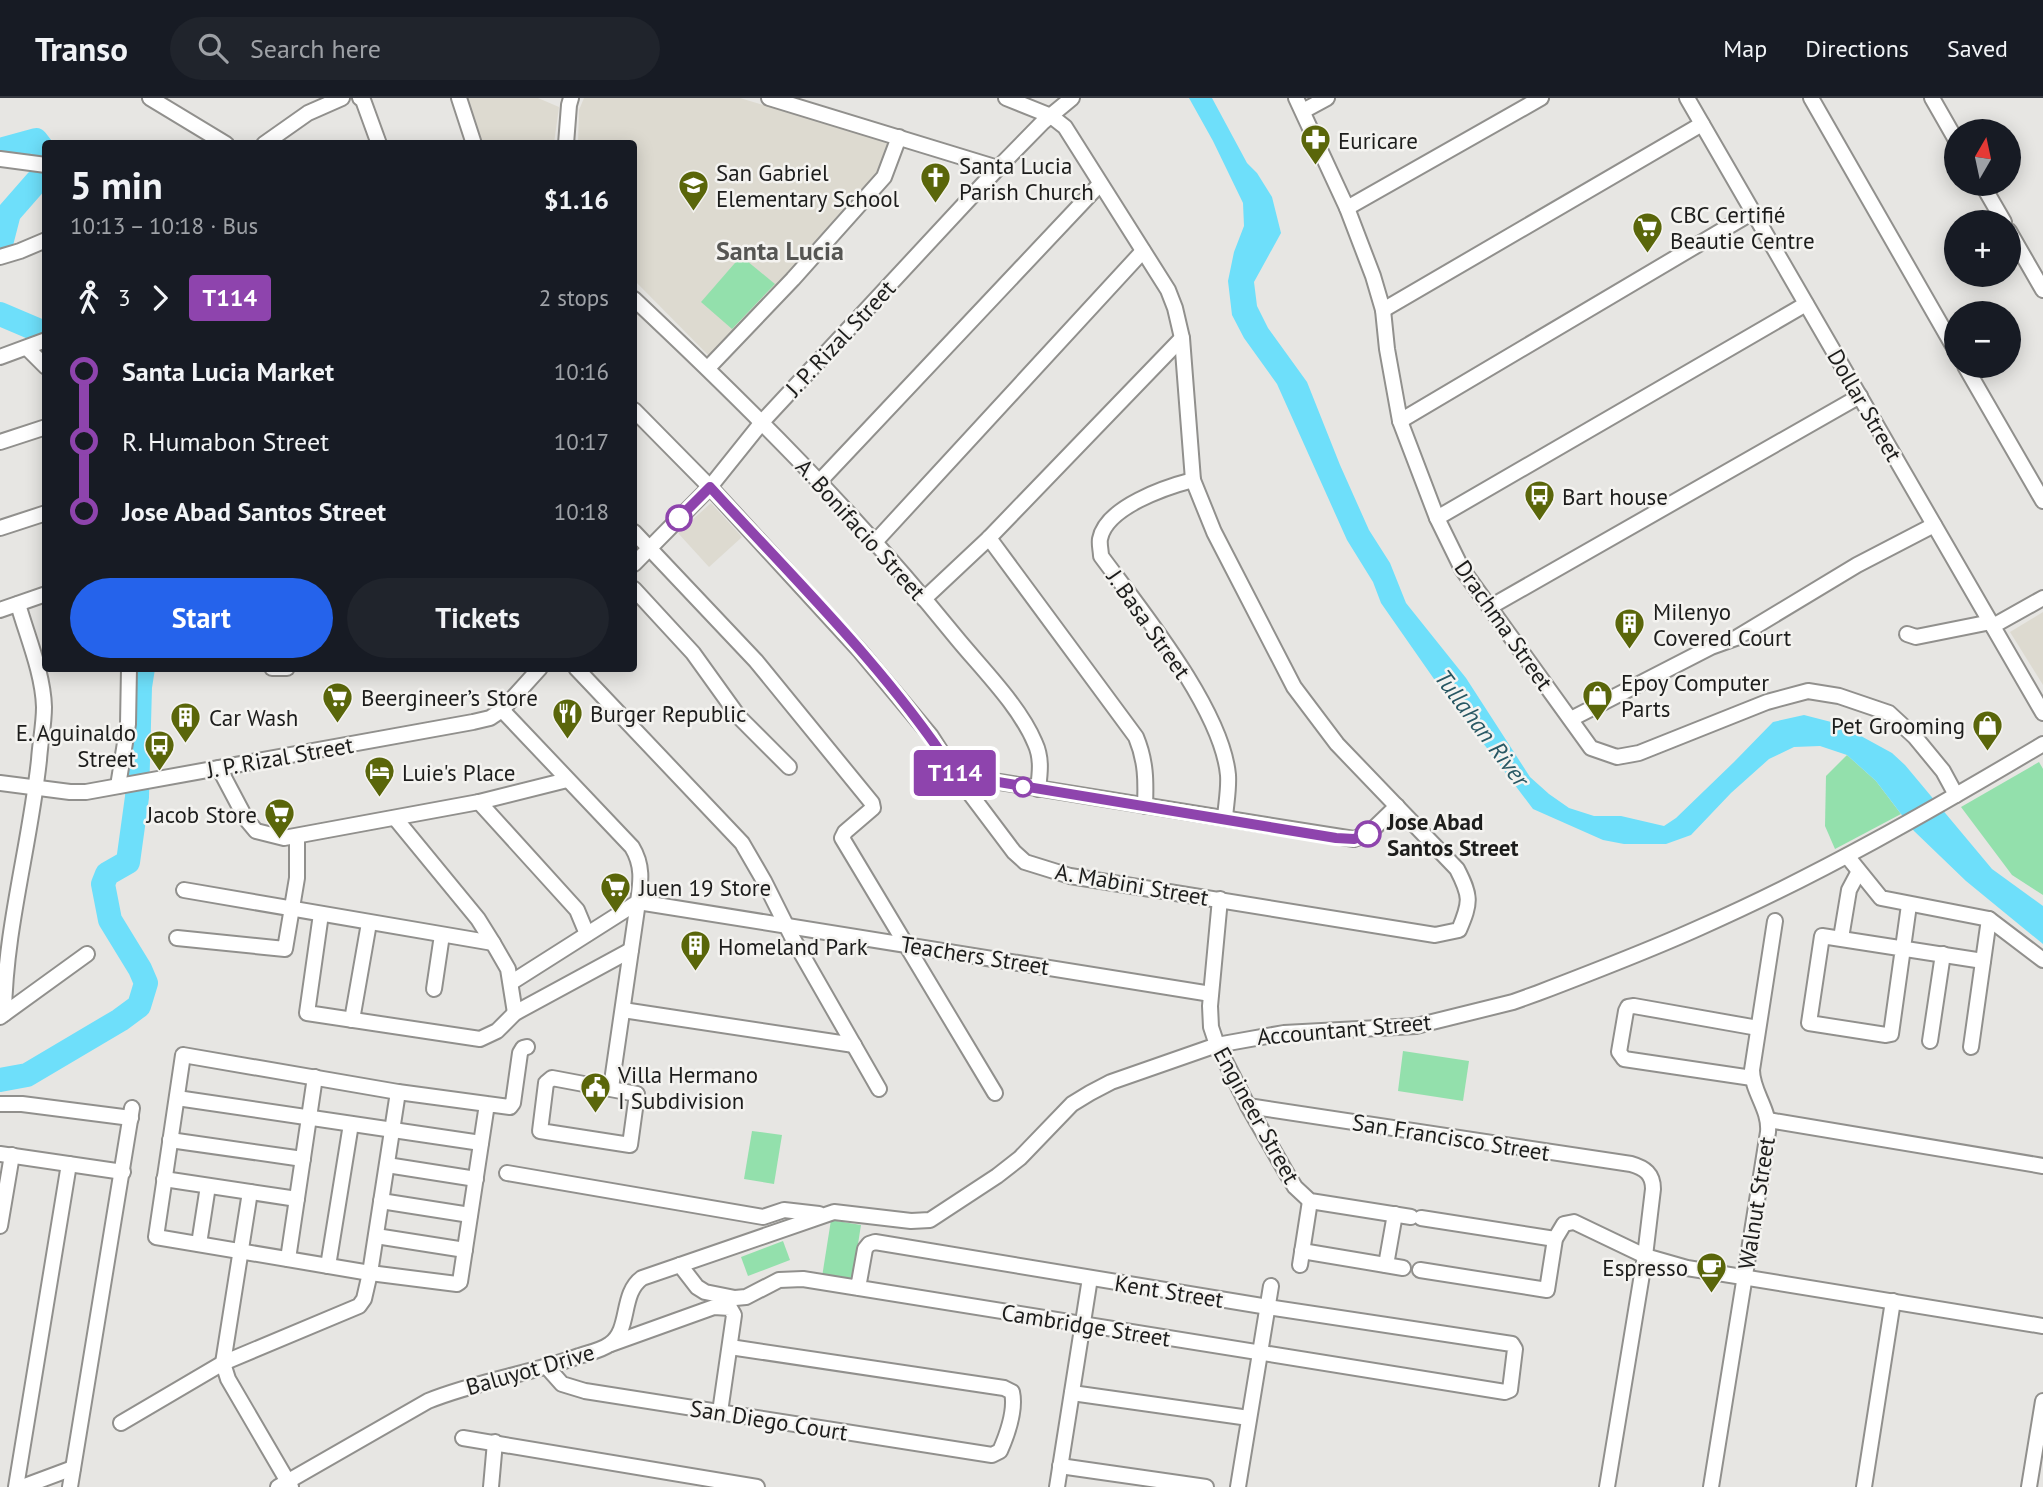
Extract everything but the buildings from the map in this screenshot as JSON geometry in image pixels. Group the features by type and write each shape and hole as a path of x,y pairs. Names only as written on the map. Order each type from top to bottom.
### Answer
{"street":[{"path":"150,98 219,140"},
{"path":"270,140 308,113 342,98"},
{"path":"360,98 378,140"},
{"path":"459,98 473,140"},
{"path":"555,98 570,101 566,140"},
{"path":"769,98 998,168"},
{"path":"956,775 1354,839 1368,834 1397,806 1337,744 1294,687 1214,532 1194,480 1182,338 1168,290 1065,127 1051,116 1006,98"},
{"name":"J. P. Rizal Street","path":"637,561 710,487 762,422 998,168 1072,98"},
{"path":"1300,105 1327,98"},
{"path":"1347,208 1541,98"},
{"name":"Dollar Street","path":"1687,98 2043,713"},
{"path":"1811,98 1944,330"},
{"path":"1932,98 1944,119"},
{"name":"Drachma Street","path":"1300,105 1347,208 1373,276 1383,310 1400,421 1437,518 1462,569 1591,748 1617,757 1639,753 1767,702 1808,691 1839,696 1889,713 1915,737 1943,771 1954,797"},
{"path":"1383,310 1702,124"},
{"path":"708,368 793,279 884,177 899,137"},
{"path":"0,159 42,165"},
{"path":"819,482 1100,184"},
{"path":"1400,421 1753,212"},
{"path":"3,255 42,242"},
{"path":"875,542 1143,251"},
{"path":"2021,252 2043,290"},
{"name":"A. Bonifacio Street","path":"637,302 762,422 875,542 924,599 1027,728 1038,751 1041,769 1038,789"},
{"path":"1437,518 1807,304"},
{"path":"924,599 989,538 1182,338"},
{"path":"0,357 37,344"},
{"path":"1972,378 2043,501"},
{"path":"1490,607 1860,396"},
{"name":"A. Mabini Street","path":"637,413 710,487 860,650 907,705 956,775 1014,852 1025,862 1070,876 1435,935 1458,930 1467,912 1469,892 1457,869 1397,806"},
{"path":"0,442 42,428"},
{"name":"J. Basa Street","path":"1194,480 1167,487 1135,501 1108,524 1100,539 1101,556 1162,639 1215,729 1228,774 1225,818"},
{"path":"0,528 42,514"},
{"path":"1571,719 1712,647 1736,638 1857,565 1934,525"},
{"path":"637,535 756,661 872,803 873,808 842,835 842,838 995,1093"},
{"path":"989,538 1136,737 1146,772 1145,806"},
{"path":"637,592 693,653 739,717 789,767"},
{"path":"0,610 42,595"},
{"path":"1907,634 1916,636 1992,624 2043,598"},
{"path":"2,1015 36,788 44,707 40,682 18,604"},
{"path":"123,785 129,672"},
{"name":"J. P. Rizal Street","path":"0,783 78,792 473,722 490,718 502,710 536,672"},
{"path":"580,672 742,843 879,1089"},
{"path":"502,710 632,847 639,858 642,874 611,1088"},
{"name":"Accountant Street","path":"823,1215 845,1212 911,1221 930,1220 1020,1158 1072,1104 1090,1093 1111,1082 1217,1045 1284,1033 1416,1026 1513,1002 1701,928 1847,856 2043,744"},
{"path":"219,768 246,819 256,831 273,837 297,837 479,802 567,780"},
{"path":"479,802 577,910 587,934"},
{"path":"395,818 478,919 493,943 508,969 515,1013"},
{"path":"177,937 285,949 297,878 297,837"},
{"path":"1847,856 1858,873 1881,898 1989,919 2043,960"},
{"path":"1841,938 1849,890 1858,873"},
{"path":"184,890 493,943"},
{"name":"Engineer Street","path":"1220,899 1210,1018 1217,1045 1248,1106 1295,1187 1310,1201"},
{"path":"512,982 638,902"},
{"name":"Teachers Street","path":"638,902 1211,994"},
{"path":"1909,905 1903,948 1889,1035 1810,1024 1808,1020 1821,938 1826,936 1841,938 1903,948 1944,954 1983,961"},
{"path":"321,914 307,1013 481,1039 497,1031 515,1013 631,950"},
{"path":"1971,1048 1989,919"},
{"name":"Walnut Street","path":"1711,1487 1768,1121 1752,1078 1774,921"},
{"path":"352,1020 369,923"},
{"path":"434,989 442,935"},
{"path":"2,1015 88,954"},
{"path":"1930,1041 1944,954"},
{"path":"1752,1078 1624,1059 1619,1052 1628,1007 1758,1028"},
{"path":"623,1010 854,1045"},
{"path":"487,1104 460,1282 457,1284 370,1273 156,1237 181,1057 186,1055 398,1092 510,1107 520,1053 527,1047"},
{"path":"288,1259 315,1077"},
{"path":"548,1079 611,1088 637,1094 630,1145 540,1131 548,1079"},
{"path":"121,1423 223,1363 359,1306 364,1299 370,1273 398,1092"},
{"path":"177,1098 481,1143"},
{"path":"0,1104 131,1113 70,1487"},
{"name":"San Francisco Street","path":"1248,1106 1631,1164 1646,1170 1651,1176 1653,1189 1645,1256"},
{"path":"1768,1121 2043,1166"},
{"path":"328,1266 351,1124"},
{"path":"170,1140 303,1159"},
{"path":"0,1226 6,1154 123,1172"},
{"path":"16,1487 69,1164"},
{"path":"387,1164 476,1179"},
{"path":"507,1173 763,1217 784,1210 823,1215"},
{"path":"164,1180 297,1199"},
{"path":"199,1244 208,1186"},
{"path":"250,1192 223,1363 228,1379 286,1485"},
{"path":"381,1201 470,1215"},
{"path":"1404,1268 1301,1258 1310,1201 1555,1239"},
{"path":"1386,1265 1395,1214"},
{"name":"Baluyot Drive","path":"286,1485 428,1401 611,1344 620,1332 631,1289 642,1278 823,1215"},
{"path":"1420,1270 1547,1290 1555,1239 1564,1224 1574,1222 1645,1256 1687,1268 2043,1325"},
{"path":"376,1236 465,1250"},
{"name":"Kent Street","path":"858,1288 866,1246 875,1242 1268,1307 1513,1344 1515,1346 1508,1392"},
{"path":"1607,1487 1645,1256"},
{"name":"Cambridge Street","path":"680,1265 697,1287 705,1292 727,1297 746,1297 769,1284 789,1279 1508,1392"},
{"path":"1057,1487 1090,1278"},
{"path":"1238,1487 1271,1286"},
{"path":"1864,1487 1893,1301"},
{"path":"611,1344 714,1307 730,1308 734,1315 720,1412"},
{"name":"San Diego Court","path":"546,1366 562,1384 571,1388 992,1455 1000,1451 1005,1441 1014,1400 1012,1392 1004,1388 730,1347"},
{"path":"1072,1393 1250,1418"},
{"path":"2029,1487 2043,1401"},
{"path":"463,1438 757,1487"},
{"path":"491,1487 495,1443"},
{"path":"1060,1466 1206,1487"},
{"path":"22,1487 73,1468"}],"shaded area":[{"path":"468,98 538,98 559,107 554,140 480,140"},
{"path":"584,98 740,98 890,143 876,181 711,358 637,283 637,140 578,140 579,110"},
{"path":"711,503 742,537 709,567 678,533"},
{"path":"2043,612 2043,685 2010,632"}],"green space":[{"path":"741,256 775,284 732,329 701,302"},
{"path":"1847,755 1876,781 1901,814 1835,849 1825,826 1826,776"},
{"path":"2039,762 2043,769 2043,895 2012,875 1961,807"},
{"path":"1403,1051 1469,1061 1463,1101 1398,1091"},
{"path":"752,1131 782,1135 774,1184 744,1179"},
{"path":"831,1220 861,1225 852,1282 822,1277"},
{"path":"783,1241 790,1260 748,1276 741,1257"}],"water":[{"name":"Tullahan River","path":"1189,98 1212,98 1247,163 1257,173 1272,197 1281,233 1254,282 1257,306 1268,328 1307,382 1369,530 1390,563 1406,603 1466,678 1530,777 1569,808 1594,816 1621,816 1664,826 1676,818 1773,722 1804,715 1839,724 1892,753 1992,869 2043,906 2043,944 1966,881 1914,831 1876,781 1847,755 1820,746 1794,747 1769,759 1731,793 1691,835 1666,844 1624,844 1603,840 1533,809 1477,735 1458,705 1434,679 1381,603 1373,582 1347,540 1277,384 1244,338 1232,315 1228,281 1234,252 1244,226 1243,203"}],"waterway":[{"path":"0,150 36,140 42,148"},
{"path":"0,248 9,213 37,181 42,179"},
{"path":"0,314 42,334"},
{"path":"0,1080 27,1075 139,1006 146,983 110,920 103,884 107,874 128,862 137,797 142,672"}],"bus line":[{"name":"T114","path":"679,518 710,487 907,705 956,775 1336,838 1354,839 1368,834"}],"place":[{"name":"Euricare","path":"1315,167"},
{"name":"Santa Lucia Parish Church","path":"936,205"},
{"name":"San Gabriel Elementary School","path":"693,212"},
{"name":"CBC Certifié Beautie Centre","path":"1647,254"},
{"name":"Bart house","path":"1539,523"},
{"name":"Milenyo Covered Court","path":"1630,651"},
{"name":"Epoy Computer Parts","path":"1598,722"},
{"name":"Beergineer’s Store","path":"338,724"},
{"name":"Burger Republic","path":"567,740"},
{"name":"Car Wash","path":"186,744"},
{"name":"Pet Grooming","path":"1988,752"},
{"name":"E. Aguinaldo Street","path":"159,772"},
{"name":"Luie's Place","path":"379,799"},
{"name":"Jose Abad Santos Street","path":"1368,834"},
{"name":"Jacob Store","path":"280,841"},
{"name":"Juen 19 Store","path":"616,914"},
{"name":"Homeland Park","path":"695,973"},
{"name":"Villa Hermano I Subdivision","path":"595,1114"},
{"name":"Espresso","path":"1711,1294"}],"district":[{"name":"Santa Lucia","path":"780,250"}]}
